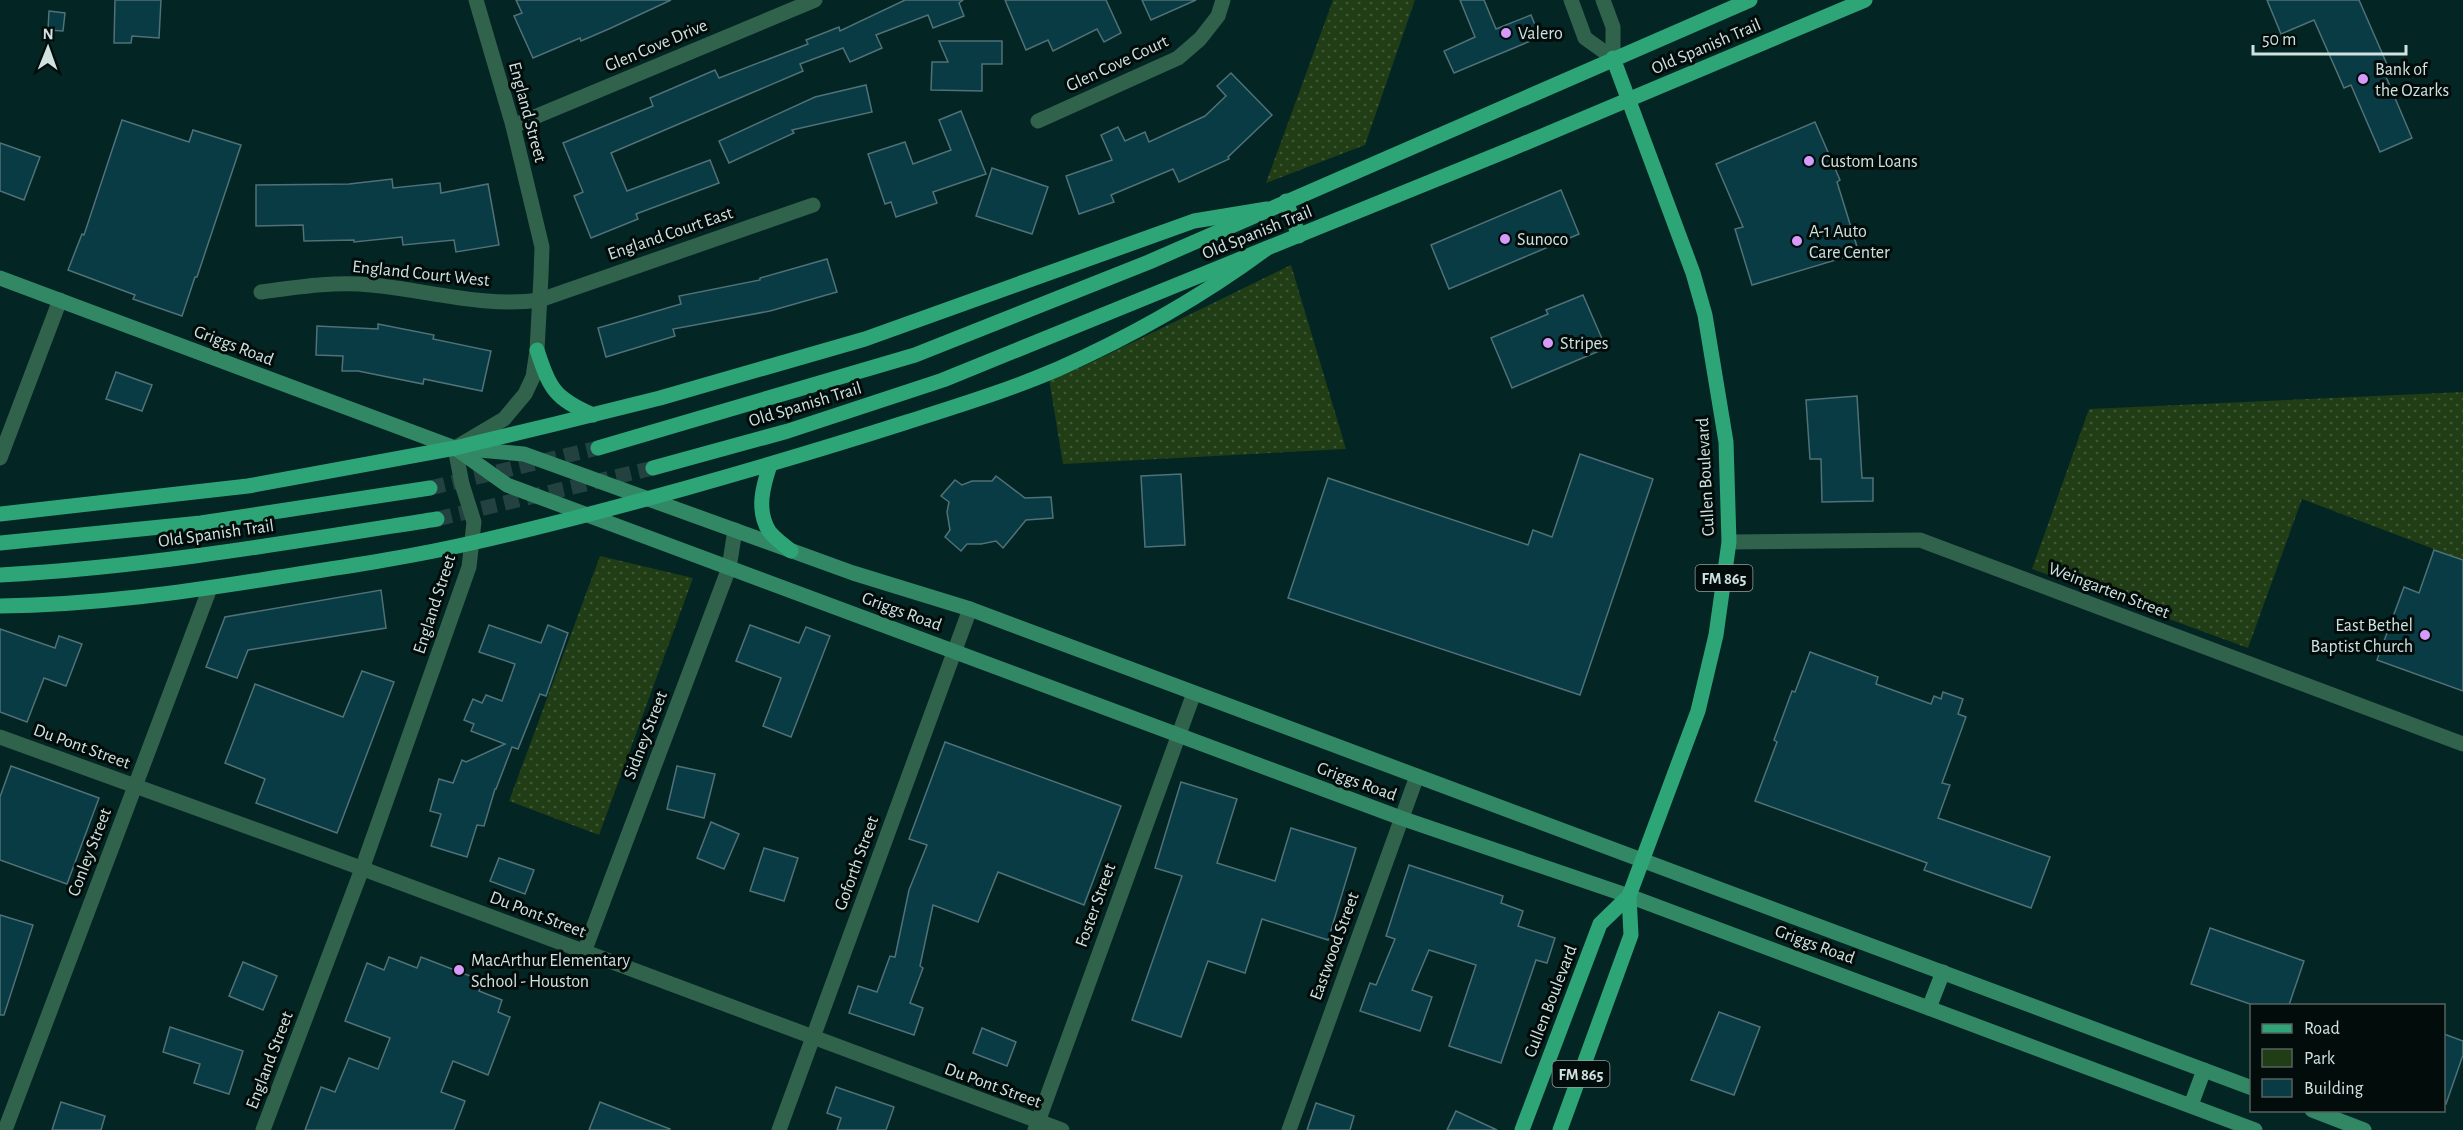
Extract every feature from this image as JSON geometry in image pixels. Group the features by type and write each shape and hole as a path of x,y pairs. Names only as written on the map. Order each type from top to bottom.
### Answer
{"main road":[{"name":"Old Spanish Trail","path":"598,448 915,355 1149,262 1750,0"},
{"name":"Old Spanish Trail","path":"653,468 788,431 943,380 1628,101 1865,0"},
{"name":"Cullen Boulevard","path":"1560,1130 1631,935 1629,896 1698,711 1716,635 1729,542 1726,442 1705,315 1693,273 1613,58"},
{"path":"1286,201 1299,236"},
{"path":"0,514 248,486 455,448 593,415 865,339 1194,221 1267,209"},
{"path":"0,606 79,603 210,588 472,543 589,515 770,465 955,407 1057,369 1171,313 1216,285 1266,249"},
{"name":"Griggs Road","path":"0,278 455,448 507,485 1401,818 1629,896 2255,1130"},
{"path":"537,350 547,379 559,397 572,406 593,415"},
{"name":"Griggs Road","path":"455,448 524,454 790,551 970,609 2250,1087"},
{"path":"770,465 763,484 763,512 770,531 790,551"},
{"name":"Old Spanish Trail","path":"0,543 201,523 430,488"},
{"name":"Old Spanish Trail","path":"0,575 81,571 269,546 437,519"},
{"name":"Cullen Boulevard","path":"1522,1130 1600,924 1629,896"},
{"path":"1929,1008 1943,972"},
{"path":"2191,1106 2204,1070"},
{"path":"2317,1112 2364,1130"}],"street":[{"name":"England Street","path":"263,1130 362,869 469,567 474,522 462,484 455,448 504,419 525,394 533,377 537,350 542,246 513,126 476,0"},
{"name":"Glen Cove Drive","path":"513,126 815,0"},
{"name":"Glen Cove Court","path":"1038,121 1178,58 1200,39 1218,16 1223,0"},
{"path":"1571,0 1585,38 1613,58"},
{"name":"Cullen Boulevard","path":"1603,0 1613,27 1613,58"},
{"name":"England Court East","path":"540,300 813,205"},
{"name":"England Court West","path":"261,292 316,285 370,284 515,304 540,300"},
{"path":"0,458 60,300"},
{"name":"Sidney Street","path":"584,952 729,568 735,530"},
{"name":"Weingarten Street","path":"1729,542 1920,540 2463,744"},
{"name":"Conley Street","path":"5,1130 210,588"},
{"name":"Goforth Street","path":"779,1130 970,609"},
{"name":"Foster Street","path":"1036,1126 1194,693"},
{"name":"Du Pont Street","path":"0,737 814,1038 1036,1126 1062,1130"},
{"name":"Eastwood Street","path":"1288,1130 1417,776"}],"green space":[{"path":"1333,0 1415,0 1365,145 1266,183"},
{"path":"1291,265 1346,449 1063,464 1049,379 1084,366"},
{"path":"2463,392 2463,560 2302,499 2248,648 2032,569 2089,409"},
{"path":"600,556 693,578 599,835 509,801"}],"building":[{"path":"115,0 161,0 159,38 132,36 131,43 114,43"},
{"path":"516,0 671,0 581,41 580,38 533,58 514,16 522,13"},
{"path":"905,0 963,0 959,3 964,16 933,28 928,15 876,35 882,48 850,62 843,48 800,64 803,71 611,153 627,191 710,160 719,183 636,214 638,219 591,238 574,196 583,192 563,143 653,106 650,98 715,70 719,78 808,44 806,40 839,27 840,31"},
{"path":"1005,0 1106,0 1121,33 1104,42 1097,29 1053,51 1048,40 1026,50"},
{"path":"1142,0 1196,0 1151,20"},
{"name":"Valero","path":"1460,0 1484,0 1496,29 1531,15 1540,37 1454,73 1444,51 1475,37"},
{"name":"Bank of the Ozarks","path":"2267,0 2359,0 2389,69 2384,72 2412,138 2380,152 2351,85 2344,88 2314,20 2281,34"},
{"path":"49,11 65,13 63,31 48,30"},
{"path":"939,41 1002,41 1002,64 982,64 982,91 931,90 932,62 948,62"},
{"path":"1231,73 1272,115 1228,157 1229,159 1179,182 1173,169 1111,195 1114,202 1079,214 1066,176 1112,160 1101,135 1118,127 1125,141 1145,132 1149,142 1205,116 1226,96 1217,86"},
{"path":"866,85 872,112 792,130 794,133 729,163 719,141 815,97"},
{"path":"961,111 986,174 933,192 937,203 896,217 891,202 885,204 868,154 905,142 913,164 951,150 939,120"},
{"path":"122,120 189,142 193,130 241,145 182,316 133,299 135,295 68,270 82,234 84,235"},
{"path":"1815,122 1840,180 1837,182 1859,253 1752,285 1735,229 1743,227 1716,164"},
{"path":"0,143 40,157 24,200 0,191"},
{"path":"992,168 1048,187 1032,234 976,216"},
{"path":"392,179 393,188 440,183 441,193 488,184 499,245 456,252 454,240 403,245 402,237 354,242 354,240 304,241 303,225 256,226 256,185 349,184"},
{"name":"Sunoco","path":"1561,190 1579,234 1449,289 1431,245"},
{"path":"827,259 837,292 770,311 673,329 675,336 606,357 598,328 681,304 679,296 760,280 760,278"},
{"name":"Stripes","path":"1583,295 1606,348 1512,388 1491,338 1548,314 1546,310"},
{"path":"378,324 434,335 433,339 491,351 482,391 424,379 423,384 358,371 342,371 343,356 316,355 317,326 378,329"},
{"path":"116,372 152,385 142,411 106,399"},
{"path":"1857,396 1862,478 1873,478 1873,501 1822,502 1821,459 1810,459 1806,400"},
{"path":"1580,454 1653,479 1580,695 1288,598 1328,478 1528,545 1533,530 1552,537"},
{"path":"1181,474 1185,545 1145,547 1141,476"},
{"path":"996,476 1025,498 1051,497 1053,518 1026,520 1003,548 996,541 967,544 961,551 945,537 950,530 947,512 949,502 941,496 955,480 962,485 972,481 992,481"},
{"name":"East Bethel Baptist Church","path":"2434,550 2463,560 2463,691 2377,660 2404,587 2419,593"},
{"path":"381,590 386,628 248,650 237,678 206,667 225,617"},
{"path":"489,625 541,643 548,625 568,633 546,696 540,694 518,749 512,747 495,789 484,826 477,825 467,857 431,846 441,814 430,811 439,779 453,783 462,760 466,762 505,744 471,731 474,724 464,720 473,699 482,703 486,695 502,701 515,664 479,652"},
{"path":"750,625 799,643 806,627 830,636 791,737 763,726 781,678 736,661"},
{"path":"0,629 55,648 59,636 82,644 66,686 44,678 27,722 0,712"},
{"path":"1810,652 1878,677 1876,684 1931,704 1934,696 1941,699 1943,692 1963,699 1958,714 1966,717 1942,783 1950,785 1938,818 2050,857 2031,908 1924,870 1927,863 1755,801 1777,742 1774,740 1792,691 1795,692"},
{"path":"362,671 394,682 337,833 256,803 265,779 225,763 255,684 343,717"},
{"path":"945,742 1121,806 1084,905 998,872 978,922 933,905 920,966 923,968 910,1003 923,1008 914,1035 849,1013 858,986 877,992 890,956 895,957 909,890 927,845 909,839"},
{"path":"11,766 99,798 67,884 0,860 0,797"},
{"path":"677,766 715,774 704,818 667,809"},
{"path":"1181,782 1237,799 1217,863 1275,881 1291,828 1356,848 1328,940 1262,919 1245,973 1208,961 1181,1037 1132,1020 1182,876 1155,868"},
{"path":"711,822 739,834 724,869 697,858"},
{"path":"764,848 798,858 784,901 750,891"},
{"path":"499,858 534,870 525,894 490,881"},
{"path":"1409,865 1503,896 1501,903 1523,911 1518,926 1555,938 1547,963 1536,960 1501,1063 1449,1046 1476,965 1429,950 1412,990 1432,997 1420,1031 1360,1011 1370,983 1376,985 1395,939 1386,936"},
{"path":"0,915 33,925 4,1015 0,1015"},
{"path":"2210,928 2304,961 2289,1004 2250,1004 2191,984"},
{"path":"389,957 417,968 421,957 483,981 479,991 502,1000 498,1012 510,1017 488,1075 453,1061 441,1092 465,1101 454,1130 305,1130 321,1087 335,1092 349,1058 378,1069 390,1038 345,1021 367,963 384,970"},
{"path":"243,962 277,976 263,1010 229,996"},
{"path":"1719,1012 1760,1027 1734,1095 1691,1080"},
{"path":"170,1027 243,1051 229,1094 194,1083 200,1064 163,1052"},
{"path":"982,1028 1016,1042 1007,1066 973,1053"},
{"path":"2445,1034 2463,1041 2463,1055 2446,1104"},
{"path":"836,1087 894,1107 886,1130 837,1130 841,1118 827,1113"},
{"path":"61,1102 105,1116 101,1130 52,1130"},
{"path":"600,1102 670,1129 589,1130"},
{"path":"1316,1103 1354,1116 1350,1130 1307,1130"},
{"path":"1456,1111 1497,1130 1447,1130"}],"tunnel":[{"path":"430,488 598,448"},
{"path":"437,519 653,468"}],"place":[{"name":"Valero","path":"1506,33"},
{"name":"Bank of the Ozarks","path":"2363,79"},
{"name":"Custom Loans","path":"1809,161"},
{"name":"Sunoco","path":"1505,239"},
{"name":"A-1 Auto Care Center","path":"1797,241"},
{"name":"Stripes","path":"1548,343"},
{"name":"East Bethel Baptist Church","path":"2425,635"},
{"name":"MacArthur Elementary School - Houston","path":"459,970"}]}
